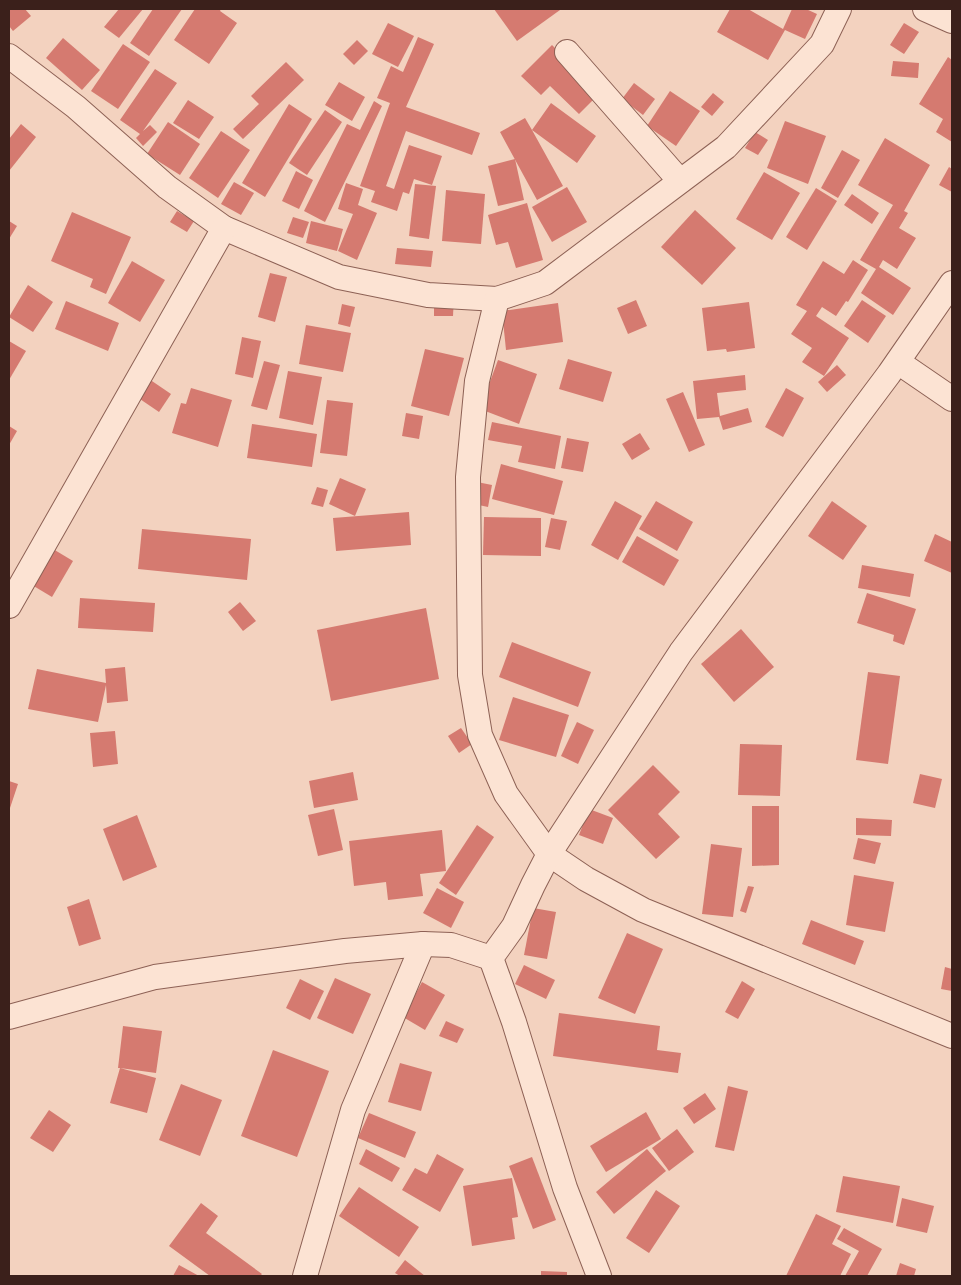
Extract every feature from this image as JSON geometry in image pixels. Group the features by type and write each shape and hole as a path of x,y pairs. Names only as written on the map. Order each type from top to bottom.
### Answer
{"street":[{"path":"9,56 76,107 167,188 224,228 339,278 428,295 497,299 545,283 726,147 822,44 839,9"},
{"path":"925,9 952,21"},
{"path":"567,52 680,181"},
{"path":"9,606 224,228"},
{"path":"491,958 514,926 549,854 681,652 898,362 952,282"},
{"path":"497,299 478,381 468,476 470,675 480,735 506,794 549,854 586,879 643,910 952,1036"},
{"path":"898,362 952,399"},
{"path":"9,1017 155,977 345,951 423,944 451,945 491,958"},
{"path":"305,1276 353,1110 423,944"},
{"path":"491,958 514,1022 565,1188 599,1276"}],"building":[{"path":"9,9 25,9 31,16 13,31 9,26"},
{"path":"119,9 143,9 119,38 104,27"},
{"path":"153,9 182,9 149,56 130,43"},
{"path":"195,9 221,9 220,11 237,23 209,64 174,40"},
{"path":"494,9 559,9 560,10 517,41"},
{"path":"730,9 748,9 783,29 792,9 806,9 817,14 805,39 785,30 768,60 717,32"},
{"path":"388,23 414,36 398,67 372,54"},
{"path":"904,23 919,32 904,54 890,45"},
{"path":"418,37 434,44 406,107 480,133 472,155 406,131 386,186 394,189 409,145 442,156 432,185 414,179 409,194 403,192 397,211 371,202 375,191 360,186 390,103 377,98 391,66 403,72"},
{"path":"63,38 100,70 82,90 46,58"},
{"path":"357,40 368,51 354,65 343,54"},
{"path":"123,44 150,62 118,109 91,91"},
{"path":"552,45 600,93 579,114 550,86 541,95 521,76"},
{"path":"948,57 952,60 952,142 936,132 943,119 919,104"},
{"path":"893,61 919,63 918,78 891,76"},
{"path":"286,62 304,80 243,139 233,129 259,104 251,96"},
{"path":"155,69 177,83 143,131 150,125 157,132 143,146 136,138 140,134 120,120"},
{"path":"339,82 365,97 352,121 325,105"},
{"path":"634,83 655,99 643,115 622,99"},
{"path":"670,91 700,111 676,146 647,126"},
{"path":"713,93 724,102 712,116 701,107"},
{"path":"188,100 214,117 199,139 173,123"},
{"path":"374,101 382,106 325,222 304,211 347,124 360,130"},
{"path":"551,103 596,136 577,163 532,130"},
{"path":"289,104 312,119 265,197 242,183"},
{"path":"325,110 342,122 307,175 289,163"},
{"path":"525,118 563,186 537,200 500,132"},
{"path":"785,121 826,136 808,184 767,168"},
{"path":"168,122 200,144 180,175 147,154"},
{"path":"21,124 36,137 9,171 9,139"},
{"path":"221,131 250,150 218,198 189,178"},
{"path":"755,132 768,140 758,155 745,148"},
{"path":"885,138 930,165 904,211 908,213 899,228 916,238 897,269 883,260 879,267 911,288 893,315 861,293 876,269 860,260 893,205 858,185"},
{"path":"842,150 860,160 838,198 821,188"},
{"path":"515,159 524,200 498,206 488,166"},
{"path":"949,167 952,169 952,192 939,185"},
{"path":"296,171 313,180 299,209 282,201"},
{"path":"764,172 800,193 772,240 736,219"},
{"path":"234,182 254,193 241,215 221,204"},
{"path":"346,183 363,189 358,205 377,213 357,260 338,251 353,214 338,209"},
{"path":"415,184 436,186 429,239 409,236"},
{"path":"567,187 587,222 552,242 532,207"},
{"path":"816,188 837,201 807,250 786,237"},
{"path":"446,190 485,194 481,244 442,241"},
{"path":"852,194 879,213 872,224 844,205"},
{"path":"527,203 543,260 516,268 508,242 496,245 488,215"},
{"path":"695,210 736,248 702,285 661,247"},
{"path":"177,211 194,221 187,232 170,222"},
{"path":"72,212 131,237 106,294 90,287 93,279 51,261"},
{"path":"293,217 309,222 303,238 287,233"},
{"path":"9,221 17,226 9,239"},
{"path":"311,221 343,229 337,251 306,243"},
{"path":"397,248 433,251 431,267 395,264"},
{"path":"853,260 868,270 848,302 846,301 836,316 822,307 816,316 849,338 824,376 802,362 812,348 791,334 807,311 796,305 823,261 844,274"},
{"path":"132,261 165,280 140,322 108,303"},
{"path":"270,273 287,277 275,322 258,317"},
{"path":"28,285 53,302 33,332 9,317"},
{"path":"434,296 454,296 453,316 434,316"},
{"path":"636,300 647,326 628,334 617,308"},
{"path":"862,300 886,316 868,343 844,326"},
{"path":"66,301 119,323 108,351 55,329"},
{"path":"749,302 755,348 727,352 726,349 707,351 702,308"},
{"path":"558,303 563,342 506,350 502,311"},
{"path":"342,304 355,307 350,327 338,324"},
{"path":"306,325 351,333 343,372 299,364"},
{"path":"242,337 261,341 253,378 235,374"},
{"path":"9,341 26,351 9,380"},
{"path":"425,349 464,358 449,416 411,406"},
{"path":"568,359 612,372 603,402 559,389"},
{"path":"498,360 537,374 519,424 480,409"},
{"path":"264,361 280,365 267,410 251,406"},
{"path":"837,365 846,375 827,392 818,382"},
{"path":"288,371 322,377 313,425 279,418"},
{"path":"745,375 746,390 717,393 720,416 748,408 752,422 723,430 719,417 697,419 693,381"},
{"path":"149,379 171,394 159,412 137,397"},
{"path":"191,388 232,400 218,447 172,433 181,403 186,404"},
{"path":"786,388 804,398 783,437 765,427"},
{"path":"683,392 705,445 689,452 666,399"},
{"path":"327,400 353,403 347,456 320,453"},
{"path":"406,413 423,416 419,439 402,436"},
{"path":"492,422 561,436 555,469 518,462 522,446 488,440"},
{"path":"252,424 317,434 312,467 247,458"},
{"path":"9,426 17,431 9,445"},
{"path":"640,433 650,449 632,460 622,444"},
{"path":"567,438 589,442 583,472 561,468"},
{"path":"501,464 563,481 554,515 492,499"},
{"path":"340,478 366,489 355,516 329,504"},
{"path":"477,482 492,485 488,507 474,504"},
{"path":"317,487 328,490 323,507 311,504"},
{"path":"615,501 642,516 618,560 591,545"},
{"path":"656,501 693,522 677,551 639,529"},
{"path":"832,501 867,526 843,560 808,536"},
{"path":"409,512 411,545 336,551 333,518"},
{"path":"484,517 541,518 541,556 483,555"},
{"path":"551,518 567,521 560,550 545,547"},
{"path":"142,529 251,539 247,580 138,569"},
{"path":"935,534 952,542 952,573 924,561"},
{"path":"637,536 679,560 664,586 622,562"},
{"path":"53,549 73,561 52,597 32,585"},
{"path":"862,565 914,574 910,597 858,588"},
{"path":"867,593 916,609 904,645 893,641 894,635 857,623"},
{"path":"80,598 155,603 153,632 78,628"},
{"path":"240,602 256,621 243,631 228,612"},
{"path":"426,608 439,679 331,701 317,630"},
{"path":"741,629 774,667 734,702 701,664"},
{"path":"512,642 591,672 578,707 499,677"},
{"path":"125,667 128,701 107,703 106,685 98,722 28,709 37,669 106,683 105,669"},
{"path":"868,672 900,676 888,764 856,760"},
{"path":"513,697 569,715 556,757 499,740"},
{"path":"577,722 594,730 578,764 561,756"},
{"path":"461,728 472,744 459,753 448,736"},
{"path":"115,731 118,764 93,767 90,733"},
{"path":"740,744 782,745 780,796 738,795"},
{"path":"653,765 680,792 658,814 680,837 656,859 608,810"},
{"path":"353,772 358,800 314,808 309,781"},
{"path":"920,774 942,779 935,808 913,803"},
{"path":"9,781 18,784 9,811"},
{"path":"752,806 779,806 779,865 752,866"},
{"path":"334,809 343,850 318,856 308,815"},
{"path":"589,809 613,818 603,844 579,835"},
{"path":"137,815 157,867 123,881 103,829"},
{"path":"856,818 892,820 891,836 856,835"},
{"path":"477,825 494,837 456,895 439,883"},
{"path":"442,830 446,871 420,874 423,896 388,900 386,882 354,886 349,841"},
{"path":"858,838 881,843 875,864 853,859"},
{"path":"711,844 742,848 733,917 702,914"},
{"path":"854,875 894,882 885,932 846,925"},
{"path":"748,886 754,887 746,913 740,911"},
{"path":"437,888 464,902 451,928 423,913"},
{"path":"89,899 101,939 79,946 67,907"},
{"path":"533,908 556,912 547,959 524,955"},
{"path":"811,920 864,941 855,965 802,944"},
{"path":"627,933 663,949 635,1014 598,998"},
{"path":"524,965 555,980 546,999 515,984"},
{"path":"945,967 952,969 952,991 941,989"},
{"path":"335,978 371,994 353,1034 317,1018"},
{"path":"300,979 324,991 310,1020 286,1008"},
{"path":"742,981 755,989 738,1019 725,1012"},
{"path":"422,982 445,995 425,1030 403,1017"},
{"path":"559,1013 660,1026 657,1050 681,1053 678,1073 553,1056"},
{"path":"446,1021 464,1029 457,1043 439,1036"},
{"path":"123,1026 162,1031 156,1073 118,1068"},
{"path":"273,1050 329,1071 297,1157 241,1136"},
{"path":"400,1063 432,1072 421,1111 388,1102"},
{"path":"120,1068 156,1078 147,1113 110,1103"},
{"path":"181,1084 222,1100 200,1156 159,1140"},
{"path":"728,1086 748,1091 734,1151 715,1147"},
{"path":"705,1093 716,1109 694,1124 683,1108"},
{"path":"49,1110 71,1125 53,1152 30,1138"},
{"path":"646,1112 661,1139 606,1172 590,1146"},
{"path":"369,1113 416,1132 405,1158 358,1138"},
{"path":"677,1129 694,1152 669,1171 652,1148"},
{"path":"366,1149 400,1168 392,1182 359,1164"},
{"path":"647,1149 666,1171 614,1214 596,1192"},
{"path":"437,1154 464,1169 440,1212 402,1190 415,1168 427,1174"},
{"path":"532,1157 556,1220 533,1229 509,1166"},
{"path":"843,1176 900,1186 893,1223 836,1212"},
{"path":"512,1178 518,1217 512,1218 515,1239 472,1246 463,1186"},
{"path":"359,1187 419,1227 399,1257 339,1216"},
{"path":"656,1190 680,1206 649,1253 626,1238"},
{"path":"902,1198 934,1206 927,1233 896,1226"},
{"path":"201,1203 218,1216 206,1233 262,1274 260,1276 210,1276 169,1246"},
{"path":"816,1214 841,1226 832,1244 851,1254 840,1276 786,1276"},
{"path":"844,1228 882,1249 867,1276 845,1276 859,1251 837,1239"},
{"path":"405,1260 425,1276 400,1276 395,1273"},
{"path":"900,1263 916,1269 914,1276 896,1276"},
{"path":"179,1265 199,1276 173,1276"},
{"path":"541,1271 567,1272 567,1276 541,1276"}]}
